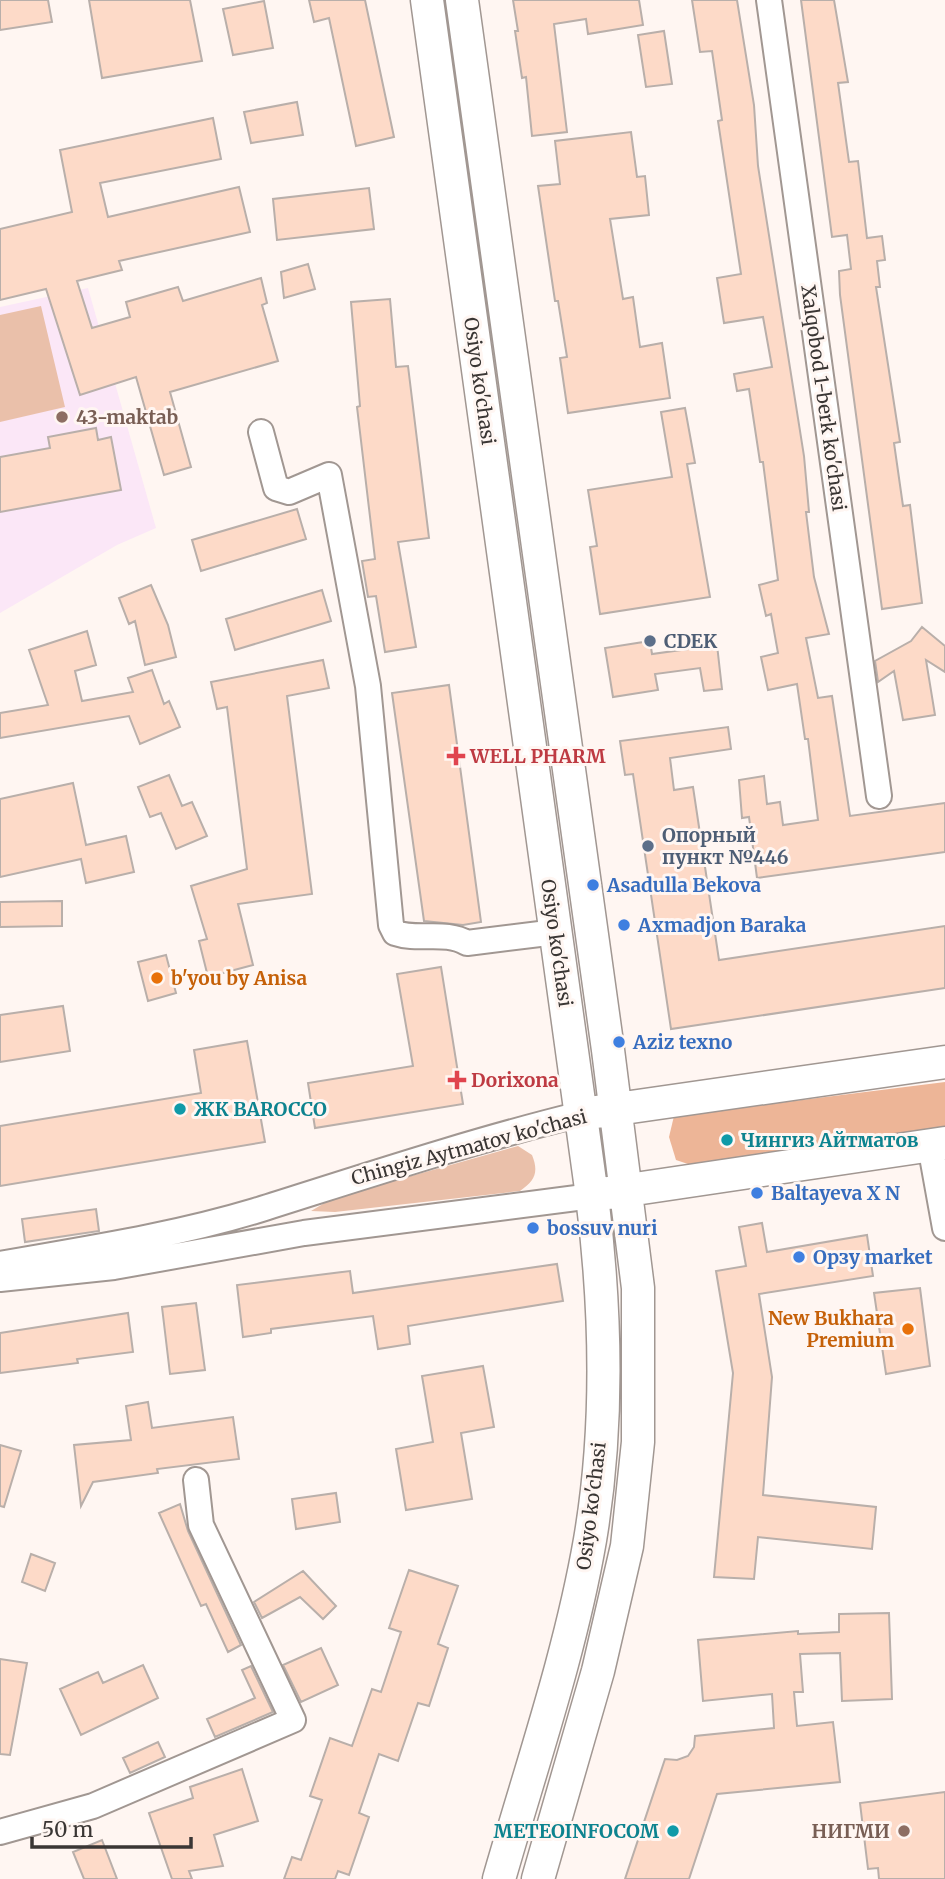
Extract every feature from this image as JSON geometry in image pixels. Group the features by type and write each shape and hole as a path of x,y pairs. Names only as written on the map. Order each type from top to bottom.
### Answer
{"main road":[{"name":"Osiyo ko'chasi","path":"427,0 581,1114 600,1270 602,1385 594,1509 569,1637 499,1879"},
{"name":"Osiyo ko'chasi","path":"462,0 628,1190 638,1288 640,1339 635,1493 627,1546 598,1671 538,1879"},
{"name":"Chingiz Aytmatov ko'chasi","path":"581,1114 945,1062"},
{"path":"592,1196 937,1144"}],"street":[{"name":"Xalqobod 1-berk ko'chasi","path":"769,0 878,796"},
{"path":"261,432 276,488 289,492 329,475 368,686 395,933 405,937 457,937 467,943 556,932"},
{"name":"Chingiz Aytmatov ko'chasi","path":"0,1264 108,1245 253,1211 296,1196 581,1114"},
{"path":"937,1144 945,1228"},
{"path":"296,1196 288,1205 285,1216 292,1226 304,1233"},
{"path":"0,1279 114,1267 304,1233 592,1196"},
{"path":"0,1832 93,1806 293,1720 201,1525 196,1480"}],"shaded area":[{"name":"43-maktab","path":"88,288 156,528 117,545 0,613 0,307"},
{"path":"41,306 65,407 0,422 0,315"},
{"path":"945,1082 945,1133 694,1166 676,1160 669,1137 674,1116"},
{"path":"518,1146 532,1155 535,1166 532,1180 520,1191 335,1212 311,1211 333,1198"}],"building":[{"path":"0,0 48,0 52,22 0,30"},
{"path":"89,0 190,0 202,61 102,78"},
{"path":"309,0 365,0 394,137 356,146 329,18 314,22"},
{"path":"513,0 639,0 643,25 588,34 586,19 554,24 567,132 532,136 526,77 522,78 515,31 518,31"},
{"path":"692,0 737,0 754,105 758,166 804,456 809,512 806,512 814,577 829,634 806,638 818,698 832,696 850,816 945,803 945,852 757,878 749,817 742,818 739,780 764,776 767,804 780,802 783,825 818,820 808,739 805,739 797,684 768,690 761,657 778,653 771,614 766,616 759,585 778,580 763,462 760,462 749,389 737,391 734,374 772,367 763,317 724,323 717,278 741,274 718,121 722,120 712,51 700,52"},
{"path":"801,0 834,0 848,82 838,83 849,162 858,161 867,238 882,236 885,260 877,261 880,287 876,287 900,442 894,443 903,506 910,505 922,603 882,609 840,295 839,271 851,269 847,235 832,237"},
{"path":"264,1 273,48 233,55 223,9"},
{"path":"664,31 672,84 646,87 638,35"},
{"path":"297,102 303,135 251,143 244,112"},
{"path":"213,118 221,159 100,183 108,217 239,187 250,232 119,261 122,270 77,281 92,328 130,317 126,302 178,287 183,301 261,278 267,303 262,305 278,361 170,392 191,467 164,475 136,377 80,395 46,289 0,300 0,229 72,212 60,150"},
{"path":"631,132 637,177 645,176 649,215 610,219 623,299 633,297 640,347 662,343 670,398 568,413 560,358 567,357 558,301 555,301 538,186 560,184 555,141"},
{"path":"369,188 374,229 277,240 273,199"},
{"path":"308,264 315,289 284,298 281,272"},
{"path":"390,299 396,367 408,366 429,538 398,542 416,647 385,652 376,596 368,597 362,561 375,559 357,407 360,406 351,302"},
{"path":"685,408 695,463 687,464 710,597 600,614 590,547 597,546 588,490 672,477 661,412"},
{"path":"96,428 98,440 111,437 121,490 0,512 0,457 50,448 48,437"},
{"path":"297,509 306,539 201,571 192,540"},
{"path":"151,585 168,625 176,657 145,665 135,621 129,624 119,598"},
{"path":"322,590 331,621 235,650 226,619"},
{"path":"922,627 945,646 945,672 926,660 935,715 903,720 894,671 878,682 875,661 911,641"},
{"path":"87,631 96,665 75,671 82,701 133,692 128,678 152,670 164,704 169,701 180,727 140,744 129,716 0,738 0,713 48,705 29,650"},
{"path":"650,641 652,654 717,645 722,689 704,691 700,668 655,674 658,690 613,697 605,648"},
{"path":"323,660 329,688 287,696 312,894 238,904 253,965 208,977 199,941 207,939 191,886 247,869 227,707 217,709 211,682"},
{"path":"449,685 481,922 463,925 424,921 392,693"},
{"path":"728,727 731,749 670,758 674,790 693,787 719,960 945,926 945,988 671,1029 633,774 625,775 620,741"},
{"path":"169,775 182,806 192,802 207,836 176,849 161,813 150,817 138,787"},
{"path":"73,783 86,845 126,836 134,872 86,883 81,859 0,877 0,799"},
{"path":"62,901 62,926 0,927 0,902"},
{"name":"b'you by Anisa","path":"166,955 176,993 148,1001 138,962"},
{"path":"441,967 463,1104 315,1128 308,1083 413,1066 397,974"},
{"path":"63,1006 70,1051 0,1062 0,1015"},
{"name":"ЖК BAROCCO","path":"247,1041 265,1142 0,1186 0,1126 201,1093 194,1050"},
{"path":"96,1209 99,1231 25,1242 22,1219"},
{"path":"762,1223 767,1252 867,1235 873,1276 759,1294 772,1377 763,1495 876,1507 872,1549 758,1537 754,1579 714,1577 733,1373 716,1271 746,1266 739,1227"},
{"path":"557,1264 563,1301 408,1326 410,1344 378,1349 373,1316 271,1329 271,1333 243,1337 237,1285 350,1271 353,1293"},
{"path":"920,1288 930,1366 886,1374 874,1293"},
{"path":"196,1303 205,1370 170,1374 162,1307"},
{"path":"128,1313 133,1352 77,1359 78,1363 0,1373 0,1333"},
{"path":"483,1366 494,1427 461,1433 472,1499 406,1510 396,1449 433,1442 422,1376"},
{"path":"148,1402 152,1428 233,1417 239,1459 157,1469 158,1473 93,1482 81,1506 74,1445 131,1440 126,1406"},
{"path":"0,1445 21,1451 4,1507 0,1506"},
{"path":"336,1493 340,1522 296,1529 292,1499"},
{"path":"180,1504 188,1531 241,1645 228,1652 206,1604 201,1606 159,1513"},
{"path":"31,1554 55,1563 45,1591 22,1582"},
{"path":"409,1570 458,1586 438,1644 448,1648 429,1706 418,1703 398,1761 379,1754 359,1813 369,1817 349,1875 338,1871 335,1879 284,1879 292,1857 301,1860 322,1800 310,1796 330,1738 352,1746 372,1689 381,1692 401,1632 389,1628"},
{"path":"303,1571 336,1606 323,1619 300,1597 262,1618 254,1602"},
{"path":"889,1613 892,1699 842,1701 840,1653 800,1654 803,1692 794,1692 797,1726 833,1722 840,1782 717,1794 689,1879 625,1879 665,1759 677,1760 688,1756 694,1747 695,1736 774,1728 772,1694 703,1701 698,1640 798,1631 798,1634 839,1632 839,1614"},
{"path":"321,1648 338,1685 301,1702 283,1665"},
{"path":"0,1659 27,1663 10,1755 0,1754"},
{"path":"143,1665 158,1698 81,1735 60,1689 98,1672 103,1683"},
{"path":"251,1666 273,1712 215,1737 207,1719 255,1698 242,1670"},
{"path":"158,1742 165,1757 130,1773 123,1758"},
{"path":"242,1769 258,1821 214,1835 223,1866 189,1871 192,1879 172,1879 149,1813 193,1798 190,1787"},
{"name":"НИГМИ","path":"945,1792 945,1879 879,1879 878,1868 868,1869 860,1803"},
{"path":"102,1840 117,1879 84,1879 73,1852"}],"place":[{"name":"43-maktab","path":"62,417"},
{"name":"CDEK","path":"650,641"},
{"name":"WELL PHARM","path":"456,756"},
{"name":"Опорный пункт №446","path":"648,846"},
{"name":"Asadulla Bekova","path":"593,885"},
{"name":"Axmadjon Baraka","path":"624,925"},
{"name":"b'you by Anisa","path":"157,978"},
{"name":"Aziz texno","path":"619,1042"},
{"name":"Dorixona","path":"457,1080"},
{"name":"ЖК BAROCCO","path":"180,1109"},
{"name":"Чингиз Айтматов","path":"727,1140"},
{"name":"Baltayeva X N","path":"757,1193"},
{"name":"bossuv nuri","path":"533,1228"},
{"name":"Орзу market","path":"799,1257"},
{"name":"New Bukhara Premium","path":"908,1329"},
{"name":"METEOINFOCOM","path":"673,1831"},
{"name":"НИГМИ","path":"904,1831"}]}
